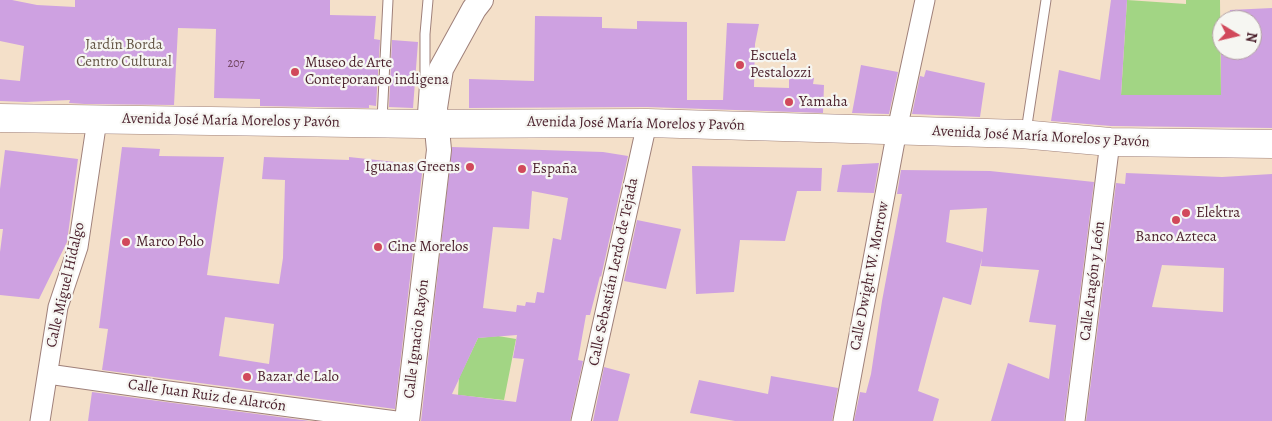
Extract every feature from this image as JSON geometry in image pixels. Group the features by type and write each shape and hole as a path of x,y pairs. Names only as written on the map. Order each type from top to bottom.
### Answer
{"main road":[{"name":"Avenida José María Morelos y Pavón","path":"0,118 429,124 647,122 1022,134 1110,142 1272,144"}],"street":[{"name":"Calle Ignacio Rayón","path":"407,421 439,150 429,124 435,108 432,78 441,68 481,0"},
{"name":"Calle Dwight W. Morrow","path":"843,421 897,130 925,0"},
{"name":"Calle Miguel Hidalgo","path":"40,421 58,307 78,247 97,120"},
{"name":"Calle Sebastián Lerdo de Tejada","path":"581,421 647,122"},
{"name":"Calle Aragón y León","path":"1076,421 1110,142"},
{"name":"Calle Juan Ruiz de Alarcón","path":"48,374 396,421"}],"lane":[{"path":"381,123 388,0"},
{"path":"428,0 425,34 432,78"},
{"path":"1022,134 1027,125 1046,0"}],"green space":[{"path":"1127,0 1186,4 1186,0 1220,0 1220,10 1212,10 1212,60 1221,60 1221,95 1121,95"},
{"path":"498,336 516,339 504,400 458,395 459,378 478,338"}],"building":[{"path":"0,0 12,0 37,5 75,7 75,0 330,0 330,15 376,16 374,39 380,40 376,106 369,105 369,108 260,106 260,99 214,98 216,29 178,28 174,105 85,104 69,103 70,100 0,101 0,79 20,81 24,46 0,41"},
{"path":"1111,0 1127,0 1121,95 1221,95 1221,60 1262,60 1262,10 1230,10 1272,8 1272,128 1111,126 1051,121 1059,70 1100,80"},
{"path":"535,16 602,17 602,28 637,29 637,21 687,22 687,100 723,100 727,23 759,24 755,44 754,87 789,88 789,77 814,78 813,84 824,85 823,113 647,107 469,108 469,79 534,81"},
{"path":"392,40 418,42 413,108 389,107"},
{"path":"861,65 898,72 889,114 852,113"},
{"path":"926,70 985,83 980,117 912,114 920,76 924,77"},
{"path":"122,147 160,149 159,156 224,157 207,275 279,284 283,258 285,180 262,179 264,157 349,160 349,157 423,165 395,409 102,370 108,329 99,328","holes":["225,317 274,324 269,364 219,356"]},
{"path":"452,147 603,152 628,156 601,277 590,315 586,315 578,360 583,361 570,421 421,421","holes":["532,191 568,198 561,240 553,238 544,293 537,292 535,303 526,302 525,306 517,305 516,312 483,308 493,227 529,229","517,335 513,358 524,359 516,402 452,394 478,338"]},
{"path":"5,150 78,159 67,242 39,299 0,295 0,252 3,229 0,229 0,189"},
{"path":"879,163 874,193 837,192 842,165"},
{"path":"692,166 822,168 821,191 797,191 785,241 740,240 734,292 696,294"},
{"path":"901,170 990,171 1094,182 1064,421 991,421 1008,363 1049,379 1056,325 1029,322 1039,270 981,266 982,258 971,305 943,297 918,391 939,399 933,421 854,421 860,392 866,393 871,374 882,301 902,194 897,194","holes":["987,208 983,252 946,242 950,210"]},
{"path":"1126,173 1222,177 1272,174 1272,421 1086,421 1116,183 1125,184","holes":["1162,265 1224,268 1223,312 1152,307"]},
{"path":"637,220 681,229 666,289 624,281"},
{"path":"604,367 630,374 618,421 593,421"},
{"path":"771,376 838,388 832,421 735,421 690,413 699,380 768,394"},
{"path":"92,392 166,402 310,421 88,421"}],"place":[{"name":"Escuela Pestalozzi","path":"740,65"},
{"name":"Museo de Arte Conteporaneo indigena","path":"295,72"},
{"name":"Yamaha","path":"789,102"},
{"name":"Iguanas Greens","path":"470,167"},
{"name":"España","path":"522,169"},
{"name":"Elektra","path":"1186,213"},
{"name":"Banco Azteca","path":"1176,220"},
{"name":"Marco Polo","path":"126,242"},
{"name":"Cine Morelos","path":"378,247"},
{"name":"Bazar de Lalo","path":"247,377"}],"park label":[{"name":"Jardín Borda Centro Cultural","path":"124,54"}]}
